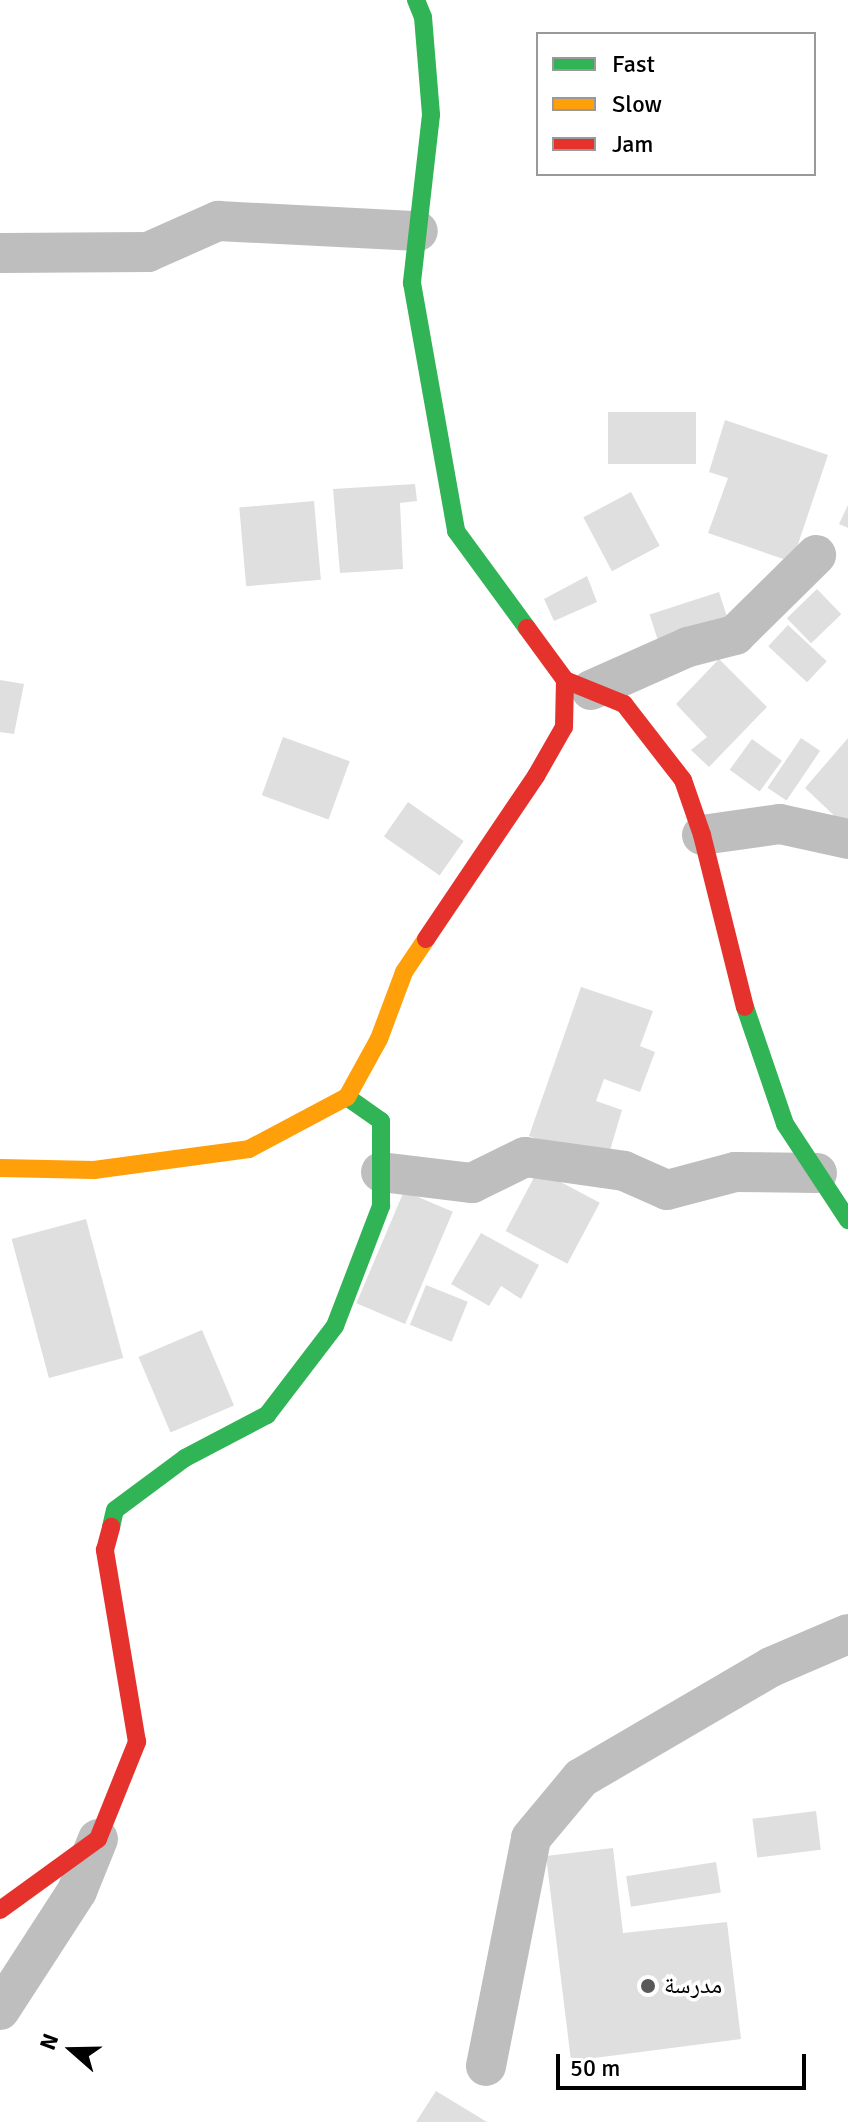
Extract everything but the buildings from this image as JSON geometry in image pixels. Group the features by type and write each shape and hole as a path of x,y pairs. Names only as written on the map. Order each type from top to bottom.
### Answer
{"street":[{"path":"416,0 423,17 431,115 412,283 456,531 593,691 683,780 702,835 735,980 785,1124 848,1220"},
{"path":"0,253 148,252 218,221 418,231"},
{"path":"0,1168 94,1170 249,1149 347,1097 379,1039 404,972 536,776 564,727 593,691 688,647 735,635 816,555"},
{"path":"564,727 600,716 593,691"},
{"path":"702,835 780,824 848,839"},
{"path":"0,2010 77,1891 137,1742 105,1550 115,1510 185,1458 267,1415 335,1326 381,1206 381,1121 347,1097"},
{"path":"381,1172 472,1183 525,1157 624,1171 667,1190 735,1172 817,1173"},
{"path":"486,2066 531,1838 581,1778 771,1667 848,1634"},
{"path":"0,1910 98,1839"}],"traffic: fast":[{"path":"416,0 423,17 431,115 412,283 456,531 527,628"},
{"path":"745,1007 785,1124 848,1220"},
{"path":"111,1527 115,1510 185,1458 267,1415 335,1326 381,1206 381,1121 347,1097"}],"traffic: slow":[{"path":"0,1168 94,1170 249,1149 347,1097 379,1039 404,972 426,939"}],"traffic: jam":[{"path":"527,628 565,680 624,704 683,780 702,835 745,1007"},
{"path":"426,939 536,776 564,727 565,680"},
{"path":"0,1910 98,1839 137,1742 105,1550 111,1527"}],"place":[{"name":"مدرسة","path":"648,1986"}]}
